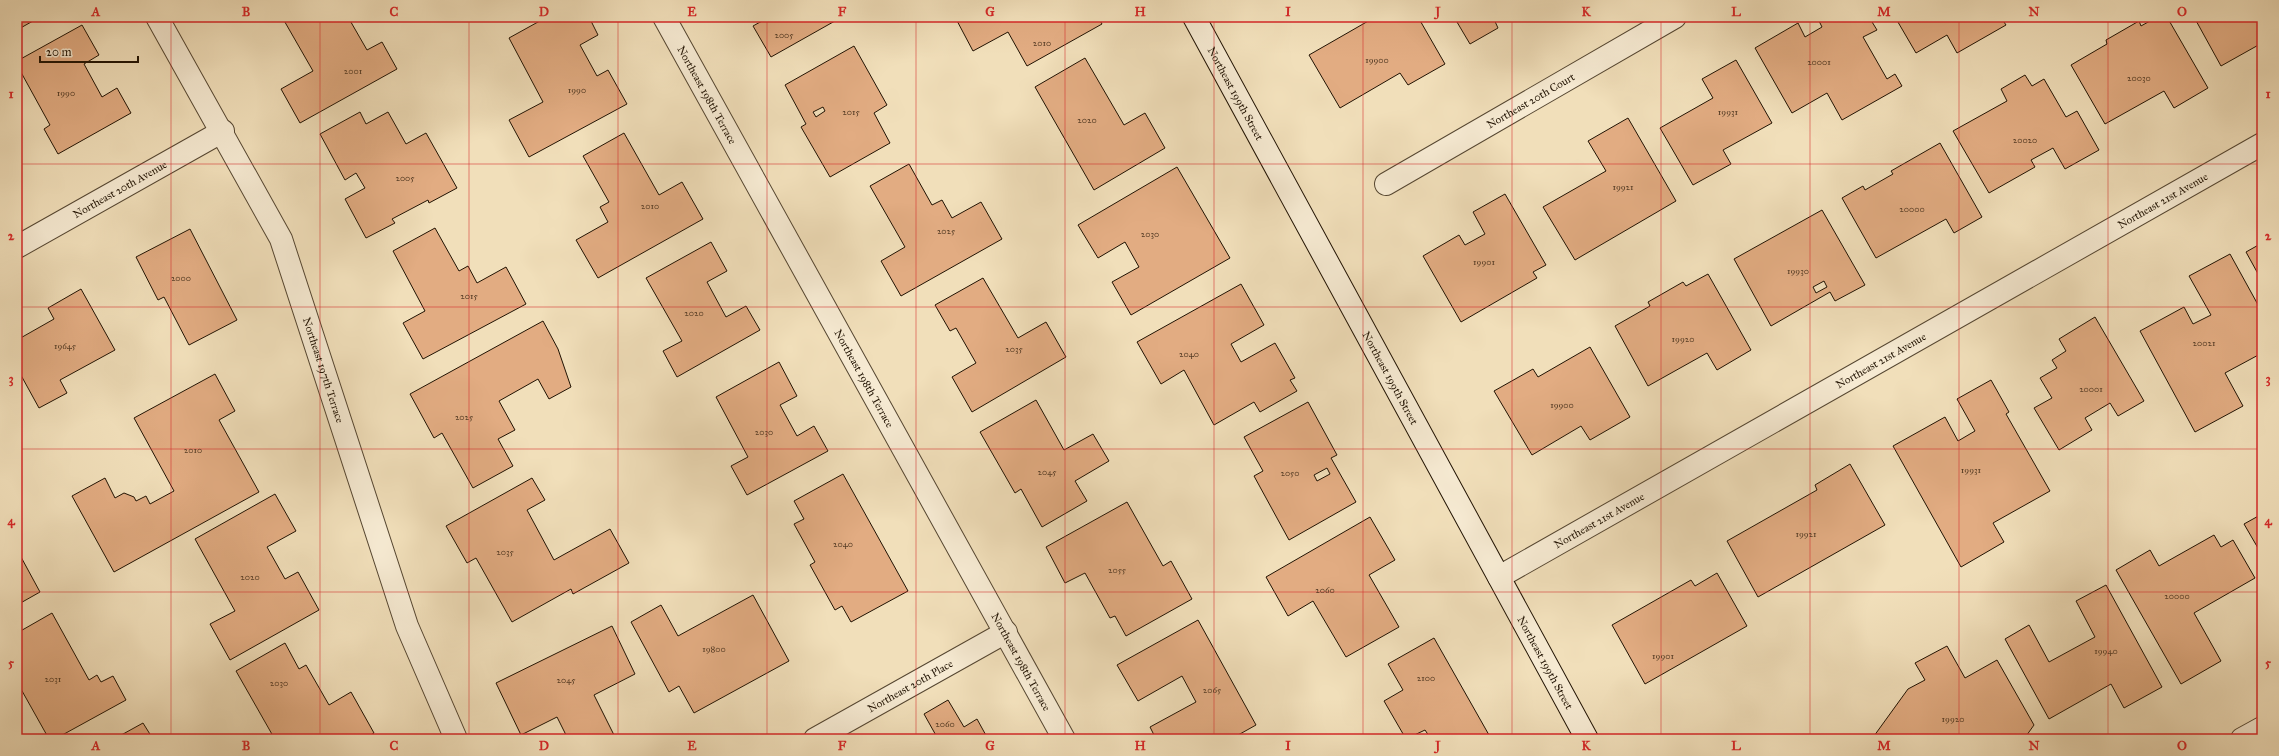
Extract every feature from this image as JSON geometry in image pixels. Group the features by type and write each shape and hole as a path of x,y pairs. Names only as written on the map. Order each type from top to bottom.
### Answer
{"street":[{"name":"Northeast 197th Terrace","path":"157,17 281,239 407,626 456,739"},
{"name":"Northeast 198th Terrace","path":"664,17 1064,739"},
{"name":"Northeast 199th Street","path":"1194,17 1587,739"},
{"name":"Northeast 20th Court","path":"1386,184 1674,17"},
{"name":"Northeast 20th Avenue","path":"17,247 222,131"},
{"name":"Northeast 21st Avenue","path":"1499,576 2262,144"},
{"name":"Northeast 20th Place","path":"815,739 1006,632"},
{"path":"2242,739 2262,728"}],"building":[{"path":"17,17 40,17 17,30"},
{"path":"282,17 348,17 367,50 382,42 397,69 300,123 281,89 313,71"},
{"path":"547,17 589,17 598,35 580,45 597,76 608,70 627,104 529,157 509,120 543,102 509,38"},
{"path":"760,17 842,17 771,57 753,26 762,21"},
{"path":"955,17 1098,17 1102,24 1027,66 1008,32 973,51"},
{"path":"1369,17 1418,17 1445,64 1408,85 1400,73 1340,108 1309,55 1370,20"},
{"path":"1454,17 1493,17 1498,28 1470,44"},
{"path":"1817,17 1869,17 1877,30 1863,37 1887,79 1895,74 1902,86 1842,120 1827,93 1792,113 1755,48 1798,23 1805,37 1822,27"},
{"path":"1895,17 2005,17 2002,19 2006,25 1957,53 1947,35 1916,53"},
{"path":"2157,17 2167,17 2208,88 2174,108 2164,91 2105,124 2071,65 2107,44 2106,40 2139,21 2141,26"},
{"path":"2194,17 2262,17 2262,43 2221,66"},
{"path":"82,25 99,55 84,64 102,97 117,88 131,113 58,154 44,129 50,125 17,65 17,61"},
{"path":"854,46 887,105 874,113 890,143 830,177 801,127 806,124 785,85","holes":["823,107 825,111 816,117 813,112"]},
{"path":"1085,58 1124,125 1145,113 1165,148 1094,190 1035,87"},
{"path":"1736,60 1772,123 1723,150 1731,164 1693,185 1660,128 1713,98 1702,79"},
{"path":"2025,75 2032,86 2044,79 2066,117 2077,111 2099,150 2065,169 2053,148 2031,160 2035,167 1989,193 1953,131 2007,101 2001,89"},
{"path":"360,112 366,124 388,112 406,144 426,133 457,188 429,203 428,200 392,219 395,223 366,238 345,199 365,188 356,173 345,180 320,134"},
{"path":"1628,118 1676,201 1575,260 1543,207 1606,171 1588,141"},
{"path":"624,133 659,195 682,182 703,219 598,278 576,240 608,222 600,207 609,202 583,156"},
{"path":"1940,143 1982,217 1954,233 1946,219 1876,258 1842,198 1863,186 1865,190 1893,174 1891,171"},
{"path":"909,164 932,205 942,200 952,218 981,202 1002,239 901,296 881,261 905,247 870,186"},
{"path":"1177,167 1230,258 1131,315 1112,282 1139,267 1125,242 1098,258 1078,225"},
{"path":"1505,194 1546,265 1533,272 1537,278 1461,322 1423,256 1459,235 1465,245 1485,234 1473,212"},
{"path":"1822,210 1865,285 1835,301 1830,292 1771,326 1734,259","holes":["1824,281 1827,287 1816,293 1813,287"]},
{"path":"435,228 459,271 468,266 477,283 506,267 526,304 423,359 403,323 425,311 393,251"},
{"path":"190,229 237,320 189,345 164,297 158,300 136,257"},
{"path":"711,242 727,271 707,282 726,317 746,306 760,330 677,377 663,351 682,341 646,278"},
{"path":"2262,243 2262,281 2246,252"},
{"path":"2230,254 2262,312 2262,353 2225,373 2243,406 2195,432 2140,331 2184,307 2193,324 2211,315 2189,276"},
{"path":"1708,274 1751,350 1717,370 1707,353 1648,386 1615,326 1650,306 1648,302 1683,282 1686,286"},
{"path":"983,278 1018,338 1046,322 1066,357 972,412 952,377 976,363 956,328 950,331 935,305"},
{"path":"1241,284 1264,325 1231,344 1241,362 1275,343 1295,378 1290,380 1297,391 1260,412 1254,402 1214,425 1184,370 1161,384 1137,342"},
{"path":"81,289 115,350 60,380 67,393 39,408 17,368 17,340 54,319 48,308"},
{"path":"2095,317 2144,401 2118,416 2110,403 2085,418 2092,430 2059,450 2034,408 2052,398 2040,378 2057,368 2052,360 2066,351 2059,339"},
{"path":"543,321 558,349 571,387 549,399 538,379 499,401 515,430 498,439 513,466 473,488 442,433 434,438 410,394"},
{"path":"1590,347 1630,417 1590,440 1581,426 1532,455 1494,391 1533,369 1538,377"},
{"path":"779,362 797,396 780,405 797,436 814,426 828,451 747,495 731,466 748,457 716,397"},
{"path":"215,374 235,411 219,420 259,492 114,572 72,496 105,478 115,498 124,493 134,497 136,501 146,496 150,504 174,491 134,418"},
{"path":"1991,380 2009,412 2006,414 2050,491 1993,523 2004,542 1961,567 1893,446 1945,417 1958,441 1975,431 1957,399"},
{"path":"1036,400 1064,450 1093,434 1109,461 1075,481 1087,501 1042,527 1021,489 1015,493 980,432"},
{"path":"1308,402 1337,455 1331,458 1356,502 1289,540 1254,476 1263,471 1244,437","holes":["1327,468 1330,474 1317,481 1314,475"]},
{"path":"1850,464 1885,525 1758,597 1727,541 1817,490 1815,485"},
{"path":"843,474 908,591 851,622 842,606 835,610 810,565 815,562 794,524 804,519 794,501"},
{"path":"532,478 545,500 527,510 554,560 610,529 629,563 573,594 571,589 512,622 476,558 467,563 446,526"},
{"path":"275,494 296,531 267,547 285,579 298,572 319,610 230,660 210,624 235,611 195,539"},
{"path":"1127,502 1163,566 1171,561 1192,599 1126,636 1115,616 1110,618 1085,573 1065,583 1046,547"},
{"path":"2262,514 2262,555 2244,524"},
{"path":"1370,517 1395,560 1369,575 1399,627 1346,657 1313,601 1288,616 1266,577"},
{"path":"2214,535 2221,547 2233,540 2255,578 2194,613 2221,661 2181,684 2116,570 2150,550 2159,566"},
{"path":"21,557 40,592 17,605 17,559"},
{"path":"1717,573 1747,626 1645,684 1612,625 1691,580 1695,586"},
{"path":"2106,585 2162,687 2124,708 2111,684 2049,719 2005,639 2029,625 2049,662 2095,637 2076,601"},
{"path":"753,595 789,661 694,713 679,686 669,692 631,622 661,605 678,636"},
{"path":"52,613 89,680 97,675 101,682 113,676 126,700 55,739 49,739 17,682 17,633"},
{"path":"1198,620 1256,725 1231,739 1156,739 1150,727 1196,702 1182,676 1138,701 1117,665"},
{"path":"612,626 635,674 594,695 616,739 568,739 557,717 521,735 496,683"},
{"path":"1434,638 1489,735 1482,739 1431,739 1425,730 1406,739 1384,701 1403,690 1388,664"},
{"path":"285,643 299,669 306,665 329,705 351,692 374,733 364,739 267,739 273,736 236,671"},
{"path":"1947,646 1965,678 1997,660 2034,725 2024,739 1879,739 1874,736 1908,689 1925,680 1915,663"},
{"path":"948,700 964,727 977,719 988,739 938,739 924,714"},
{"path":"143,723 153,739 114,739"}]}
